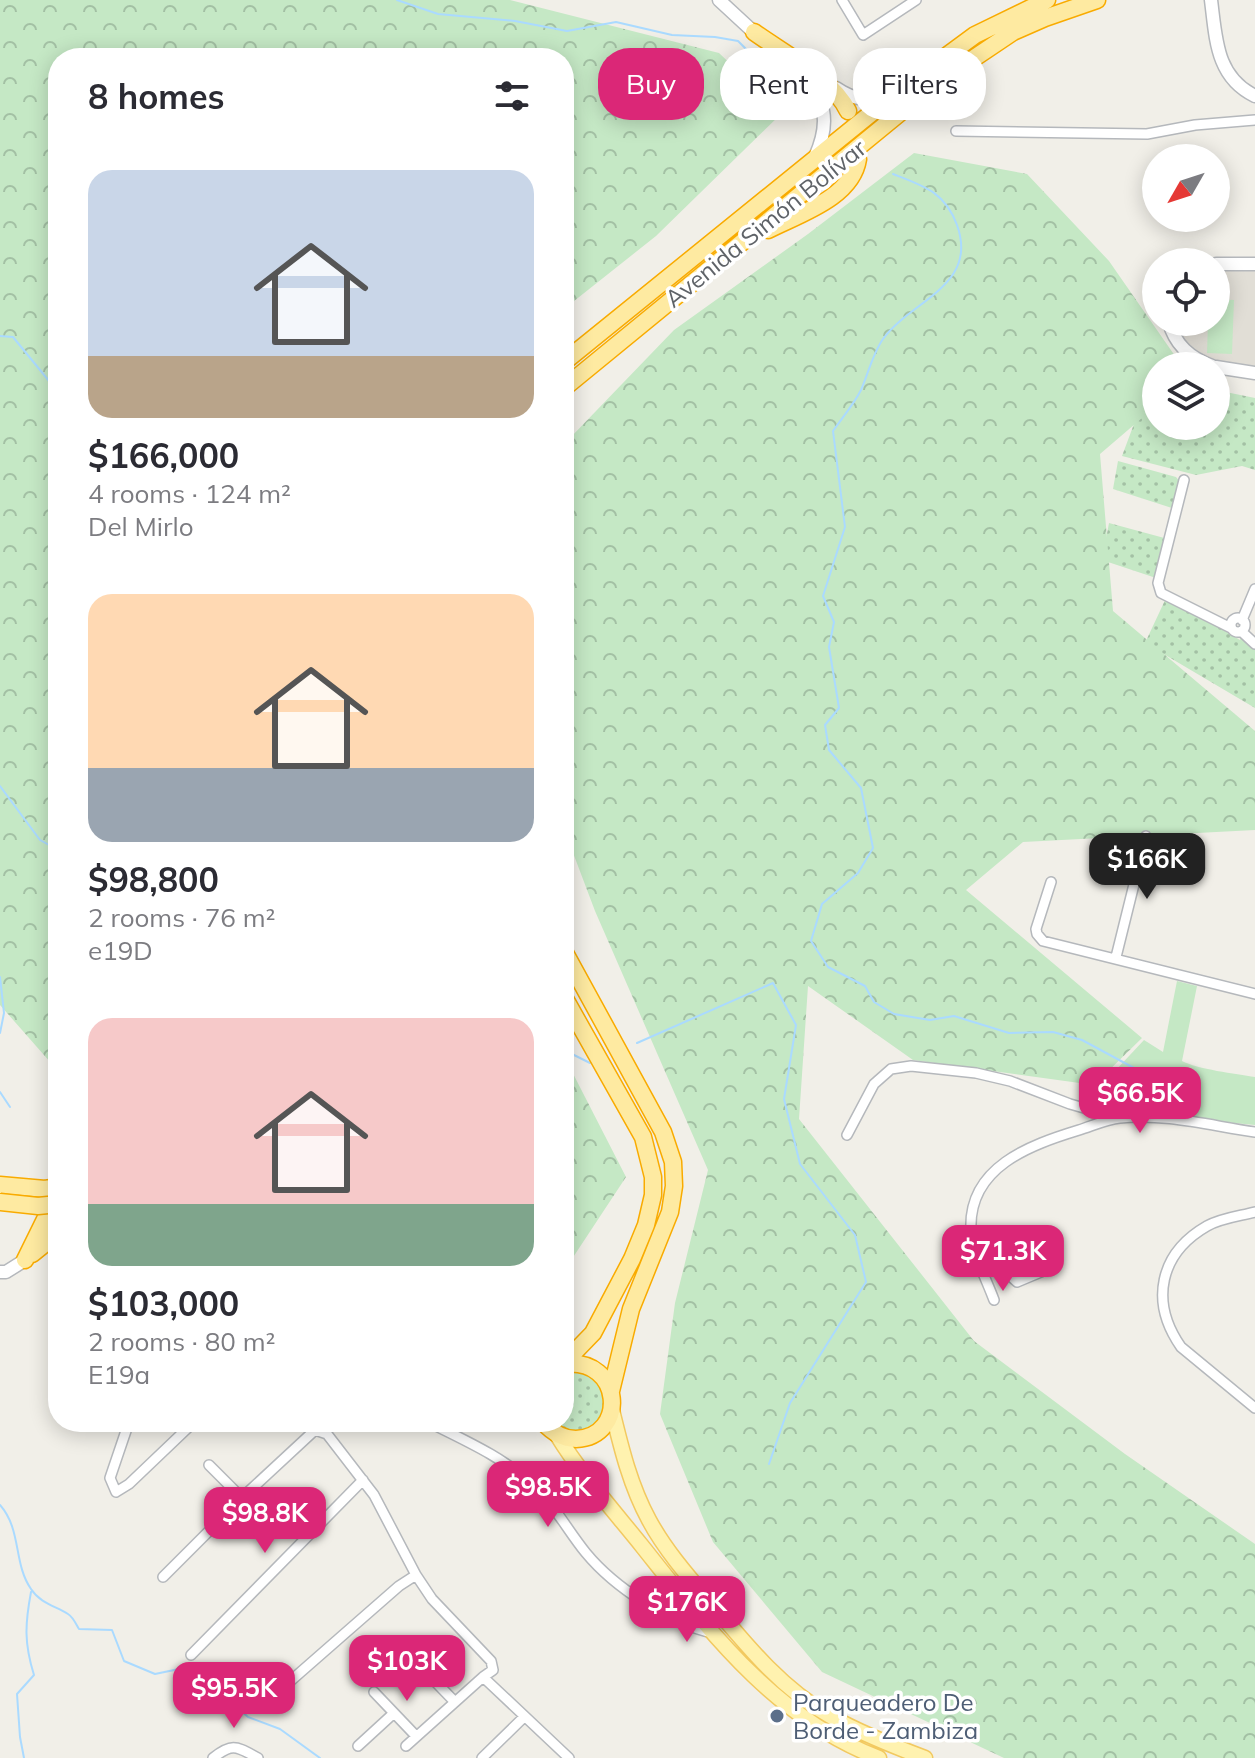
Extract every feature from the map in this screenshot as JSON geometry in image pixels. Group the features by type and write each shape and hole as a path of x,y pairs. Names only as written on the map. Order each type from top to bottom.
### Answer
{"highway":[{"name":"Avenida Simón Bolívar","path":"957,48 975,35 1047,0"},
{"name":"Avenida Simón Bolívar","path":"574,380 934,85 1013,32 1097,0"},
{"path":"754,32 830,87 848,111"},
{"name":"Avenida Simón Bolívar","path":"574,354 863,120"},
{"path":"735,247 834,195 853,175 858,159"},
{"path":"539,1432 548,1441 590,1436 600,1430 612,1410 611,1391 631,1309 670,1212 674,1186 673,1162 663,1132 574,969"},
{"path":"574,1015 643,1137 653,1177 653,1195 646,1225 632,1259 593,1333 574,1353"},
{"path":"0,1185 48,1189"},
{"path":"0,1202 48,1205"},
{"path":"25,1260 48,1211"},
{"path":"25,1260 48,1241"},
{"path":"574,1363 592,1367 604,1377 611,1391"},
{"path":"552,1432 561,1441"}],"main road":[{"path":"612,1410 625,1461 649,1521 663,1544 737,1634 780,1678 829,1715 925,1758"},
{"path":"561,1441 690,1605 741,1664 794,1713 823,1732 879,1758"}],"street":[{"path":"842,0 863,35 916,0"},
{"path":"1211,0 1216,45 1222,65 1240,88 1255,96"},
{"path":"721,1 811,85 822,103 824,132 814,160"},
{"path":"754,32 853,98"},
{"path":"956,131 1147,134 1195,125 1255,120"},
{"path":"1230,264 1255,264"},
{"path":"1230,369 1255,373"},
{"path":"1184,480 1159,589 1161,593 1236,630 1255,644"},
{"path":"1236,630 1234,620 1242,620 1255,589"},
{"path":"1116,957 1146,836"},
{"path":"1051,882 1036,929 1043,941 1255,994"},
{"path":"847,1135 874,1084 891,1069 911,1066 976,1073 1010,1081 1070,1104 1119,1118 1162,1119 1255,1132"},
{"path":"994,1300 973,1241 973,1210 979,1192 994,1171 1028,1147 1119,1118"},
{"path":"1255,1212 1210,1224 1185,1241 1173,1255 1162,1281 1162,1299 1181,1347 1255,1408"},
{"path":"973,1241 1017,1282 1048,1269"},
{"path":"0,1272 6,1272 25,1260"},
{"path":"126,1432 110,1478 116,1492 129,1484 184,1432"},
{"path":"163,1577 313,1432"},
{"path":"321,1432 327,1434 363,1480 432,1599 491,1661 493,1670 406,1746"},
{"path":"448,1432 522,1475 543,1495 601,1570 673,1619 694,1629 713,1633"},
{"path":"209,1465 242,1498"},
{"path":"191,1655 363,1480"},
{"path":"263,1705 339,1637 416,1575"},
{"path":"673,1619 690,1605"},
{"path":"396,1641 454,1701"},
{"path":"483,1677 563,1756"},
{"path":"374,1692 416,1736"},
{"path":"358,1746 394,1713"},
{"path":"482,1758 524,1717"},
{"path":"213,1758 234,1746 258,1758"}],"shaded area":[{"path":"1230,269 1255,269 1255,368 1230,366 1230,352 1194,352 1185,345 1180,336 1230,336"}],"green space":[{"path":"0,0 510,0 699,48 598,48 598,120 704,120 704,49 719,53 720,120 775,120 656,236 574,301 574,48 48,48 48,1060 0,1005"},
{"path":"914,153 1027,174 1109,261 1142,308 1142,336 1161,336 1172,352 1142,352 1142,418 1100,454 1113,611 1255,731 1255,830 1023,842 966,890 1142,1038 1094,1085 913,1060 808,986 799,1119 974,1341 1125,1454 1255,1544 1255,1758 1004,1758 822,1672 713,1542 660,1414 675,1303 708,1170 595,911 574,855 574,434 674,330"},
{"path":"1230,300 1234,300 1232,354 1207,352 1208,336 1230,336"},
{"path":"1230,393 1255,398 1255,470 1242,466 1196,475 1122,456 1142,402 1142,440 1230,440"},
{"path":"1118,461 1176,477 1181,483 1175,509 1113,489"},
{"path":"1109,523 1168,539 1159,579 1102,560"},
{"path":"1167,596 1240,640 1242,634 1255,648 1255,708 1145,643"},
{"path":"1177,981 1197,986 1182,1061 1207,1069 1255,1077 1255,1125 1121,1112 1085,1103 1144,1040 1163,1052"},
{"path":"574,1076 626,1177 574,1256"},
{"path":"574,1370 601,1374 607,1414 589,1428 574,1431"}],"waterway":[{"path":"397,0 438,14 515,21 567,31 616,22 672,35 738,41 745,48"},
{"path":"893,174 924,187 940,198 957,225 961,246 959,263 951,278 895,325 883,339 864,384 833,431 845,527 823,596 834,622 829,647 839,708 825,725 829,750 861,788 873,848 858,873 822,904 811,941 828,967 865,986 874,1002 894,1014 930,1020 954,1016 1009,1033 1053,1032 1082,1040 1134,1068"},
{"path":"0,336 13,337 48,380"},
{"path":"0,786 40,840 48,844"},
{"path":"0,977 4,1013 0,1033"},
{"path":"637,1043 773,983 796,1025 784,1099 800,1164 855,1235 866,1282 790,1403 769,1464"},
{"path":"574,1055 590,1063"},
{"path":"0,1092 10,1107"},
{"path":"0,1505 12,1525 25,1579 39,1598 70,1615 79,1629 112,1630 124,1661 155,1674 179,1669 210,1683 248,1717 280,1729 320,1758"},
{"path":"24,1758 17,1694 34,1675 26,1634 31,1592"}],"place":[{"name":"Parqueadero De Borde - Zambiza","path":"777,1716"}]}
